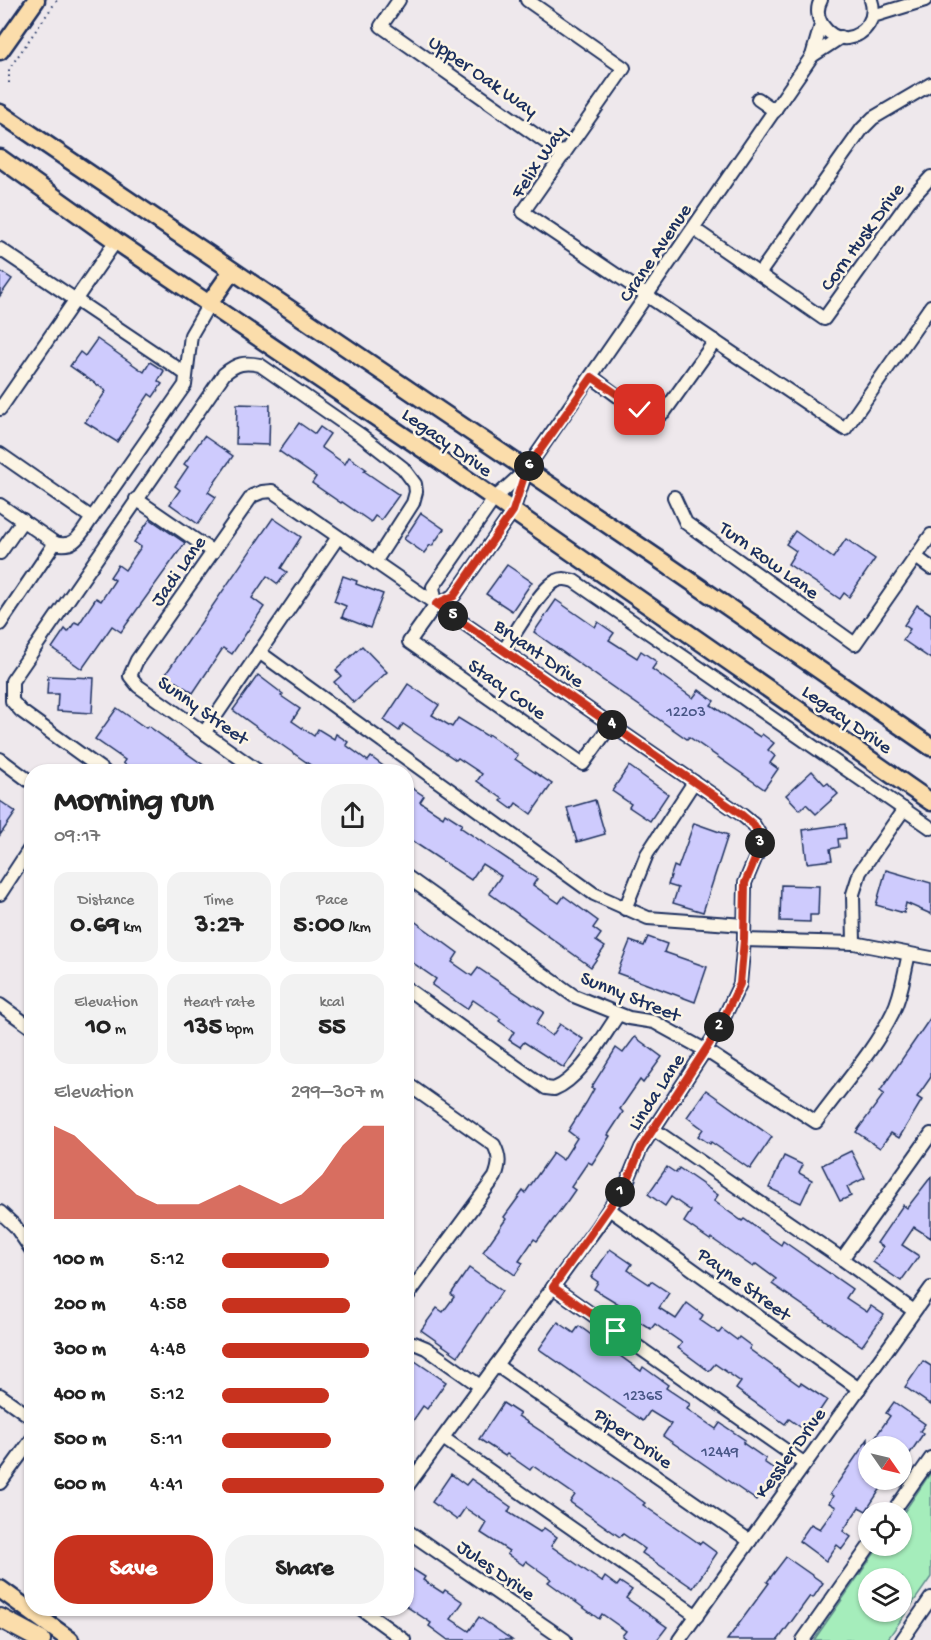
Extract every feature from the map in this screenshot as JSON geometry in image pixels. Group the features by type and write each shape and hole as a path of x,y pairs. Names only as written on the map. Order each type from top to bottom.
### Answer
{"highway":[{"path":"0,1618 41,1640"}],"main road":[{"path":"0,51 36,0"},
{"name":"Legacy Drive","path":"0,113 931,747"},
{"name":"Legacy Drive","path":"0,158 116,241 513,511 931,802"},
{"path":"209,304 232,271"},
{"path":"0,1588 24,1606"},
{"path":"38,1616 70,1640"}],"street":[{"name":"Upper Oak Way","path":"399,0 381,26 564,155"},
{"name":"Felix Way","path":"527,0 624,68 523,212 648,296"},
{"path":"871,0 874,8 873,16 925,0"},
{"path":"817,1 821,25 841,38"},
{"name":"Crane Avenue","path":"812,56 841,38 855,35 870,24 873,16"},
{"name":"Crane Avenue","path":"526,470 513,511 454,596 436,604 433,587 494,499 526,470 648,296 812,56 821,25"},
{"path":"694,229 759,274 862,129 873,118 931,84"},
{"path":"758,99 775,111"},
{"name":"Corn Husk Drive","path":"759,274 824,319 909,201 931,177"},
{"path":"0,409 116,241"},
{"path":"0,249 186,374"},
{"path":"648,296 845,429 931,306"},
{"path":"0,505 55,543 64,545 76,541 185,385 191,335 209,304"},
{"path":"592,377 650,417 657,417 665,411 715,341"},
{"path":"94,764 21,711 12,701 12,681 224,374 241,363 260,365 362,436 411,477 416,492 413,503 375,562"},
{"path":"0,454 92,518"},
{"name":"Bryant Drive","path":"262,492 272,491 504,650 742,815 754,825 760,836"},
{"name":"Jadi Lane","path":"130,676 137,660 252,496 262,492"},
{"name":"Turn Row Lane","path":"674,497 686,523 855,644 916,557"},
{"path":"136,499 213,552"},
{"path":"0,553 22,520"},
{"path":"931,535 916,557 931,568"},
{"path":"204,733 338,537"},
{"path":"0,624 55,543"},
{"path":"504,650 544,591 563,578 574,581 931,828"},
{"name":"Stacy Cove","path":"436,604 409,642 584,764 611,725"},
{"path":"259,652 594,894 648,918 744,925"},
{"name":"Sunny Street","path":"130,676 138,686 248,764"},
{"path":"0,759 24,777"},
{"path":"625,909 647,854 694,782"},
{"path":"854,943 853,894 860,872 904,809"},
{"name":"Linda Lane","path":"414,1477 609,1209 627,1182 641,1148 717,1032 740,984 744,940 745,883 760,847 760,836"},
{"path":"0,894 24,857"},
{"name":"Sunny Street","path":"414,882 574,996 618,1015 654,1022 705,1050 816,1122 870,1050 893,1012 899,998 909,954"},
{"path":"744,940 854,943 931,958"},
{"path":"414,994 546,1088 554,1089 577,1073 618,1015"},
{"path":"0,1005 24,1022"},
{"path":"414,1089 494,1145 499,1155 500,1165 495,1176 414,1287"},
{"path":"653,1129 914,1311"},
{"path":"842,1259 931,1134"},
{"name":"Payne Street","path":"609,1209 859,1389"},
{"path":"0,1212 15,1226 24,1239"},
{"path":"553,1287 805,1464"},
{"name":"Kessler Drive","path":"679,1640 931,1288"},
{"path":"414,1343 426,1348 480,1386"},
{"name":"Piper Drive","path":"496,1365 750,1541"},
{"path":"0,1395 24,1412"},
{"path":"443,1438 697,1616"},
{"path":"0,1483 24,1450"},
{"path":"900,1502 931,1458"},
{"name":"Jules Drive","path":"414,1536 565,1640"},
{"path":"803,1640 862,1556"},
{"path":"902,1640 931,1598"},
{"path":"371,1616 404,1640"}],"path":[{"path":"9,83 9,69 57,0"}],"green space":[{"path":"931,1472 931,1577 912,1604 912,1568 864,1568 872,1556 912,1556 911,1502"},
{"path":"858,1577 858,1622 900,1622 887,1640 814,1640"}],"building":[{"path":"0,271 12,279 0,296"},
{"path":"97,339 144,372 150,362 164,371 158,381 162,384 153,397 149,394 117,442 85,422 106,391 70,366 80,352 85,356"},
{"path":"237,404 270,405 269,445 236,444"},
{"path":"299,423 315,434 320,427 330,434 321,447 345,464 349,457 366,469 364,471 399,495 381,520 375,516 371,522 341,503 312,483 316,477 279,451"},
{"path":"204,436 233,456 208,492 216,497 198,524 170,504 180,490 175,486 188,467 184,464"},
{"path":"421,513 444,529 424,553 404,539"},
{"path":"273,518 301,537 281,568 287,572 278,584 267,576 252,598 264,607 232,654 223,648 193,693 165,675"},
{"path":"150,519 185,543 121,632 112,626 82,669 52,648 65,629 68,632 75,622 79,624 96,598 101,601 115,580 110,577 118,565 125,570 141,547 134,542"},
{"path":"795,531 833,558 846,539 875,559 849,597 844,593 840,599 788,564 796,551 786,544"},
{"path":"507,565 532,582 512,611 486,594"},
{"path":"343,576 357,581 356,584 383,594 370,628 342,617 346,606 334,601"},
{"path":"556,600 595,627 598,622 614,633 609,640 637,658 641,651 657,662 652,669 693,698 699,690 714,701 711,705 760,737 762,734 774,743 768,750 775,756 770,763 778,769 764,789 689,737 687,739 534,632"},
{"path":"917,605 931,614 931,659 903,640 910,629 904,625"},
{"path":"362,646 387,672 354,703 334,682 341,676 336,670"},
{"path":"258,675 283,694 281,696 300,709 292,721 314,736 318,729 334,739 336,734 348,742 346,745 368,761 371,757 380,764 309,764 233,710"},
{"path":"48,676 94,678 92,713 57,711 58,694 47,694"},
{"path":"408,684 439,705 432,715 452,727 458,718 487,736 488,734 518,755 515,759 552,784 531,814 516,803 512,809 501,801 503,799 477,781 482,774 458,758 456,760 403,724 399,731 384,720"},
{"path":"117,708 146,728 148,726 202,764 124,764 125,760 95,739"},
{"path":"629,766 668,794 650,821 629,807 631,804 612,791"},
{"path":"812,771 825,785 828,783 838,794 816,814 806,804 800,810 786,795"},
{"path":"414,789 424,796 420,802 443,817 445,813 462,824 460,827 537,879 533,885 559,903 564,896 598,921 593,928 601,934 596,941 605,947 591,967 489,893 501,876 482,864 471,880 414,842"},
{"path":"595,800 605,834 577,842 567,808"},
{"path":"0,801 16,812 0,835"},
{"path":"694,823 728,835 703,912 673,903 678,888 668,885 674,866 678,868"},
{"path":"845,824 846,838 838,839 839,847 830,849 832,860 807,863 803,830"},
{"path":"886,870 931,883 931,914 906,903 904,913 876,905"},
{"path":"781,885 819,886 818,915 810,915 810,922 780,921"},
{"path":"414,921 458,953 452,962 472,976 478,968 544,1012 536,1024 552,1036 560,1024 583,1039 564,1068 524,1042 520,1047 509,1040 514,1032 499,1021 501,1019 473,1000 467,1009 432,985 436,979 414,964"},
{"path":"648,937 667,944 664,952 707,967 695,1002 617,973 630,941 644,946"},
{"path":"931,1017 931,1077 917,1097 922,1100 899,1138 891,1133 880,1148 856,1132 884,1094 880,1091"},
{"path":"635,1037 662,1057 643,1083 640,1080 620,1109 623,1112 608,1135 610,1136 592,1164 588,1162 571,1187 575,1190 568,1200 537,1241 534,1239 519,1261 523,1263 515,1275 483,1252 506,1219 504,1217 523,1191 525,1193 553,1153 563,1160 577,1138 568,1131 594,1089 591,1088 616,1048 623,1053"},
{"path":"706,1090 772,1137 750,1169 711,1142 710,1144 698,1136 703,1129 687,1117"},
{"path":"851,1151 865,1178 847,1187 851,1196 840,1201 822,1165"},
{"path":"784,1156 803,1165 799,1173 812,1180 801,1203 769,1188"},
{"path":"667,1167 676,1173 679,1168 718,1195 714,1201 742,1221 744,1219 781,1245 783,1241 852,1289 846,1298 867,1312 871,1306 884,1315 862,1346 772,1284 776,1279 756,1264 753,1267 684,1222 691,1211 671,1197 665,1206 648,1194"},
{"path":"931,1177 931,1238 914,1227 902,1245 919,1256 901,1281 873,1262 883,1247 877,1243 903,1205 907,1208"},
{"path":"610,1249 632,1264 628,1270 649,1284 651,1281 669,1293 659,1308 676,1319 687,1303 703,1315 700,1320 719,1333 722,1329 737,1340 739,1337 751,1346 749,1349 799,1385 801,1383 827,1400 806,1431 789,1419 785,1424 736,1389 741,1382 715,1364 709,1371 678,1348 682,1343 655,1324 651,1329 635,1319 637,1315 594,1289 598,1282 591,1277"},
{"path":"469,1268 502,1291 458,1356 421,1330 437,1308 443,1312 454,1297 451,1294"},
{"path":"558,1322 574,1333 579,1326 641,1371 643,1367 668,1385 666,1388 690,1404 687,1409 716,1429 720,1423 745,1440 743,1443 766,1459 764,1462 777,1471 756,1500 663,1436 671,1424 650,1411 643,1421 539,1349"},
{"path":"414,1360 446,1382 427,1409 423,1406 414,1419"},
{"path":"923,1361 931,1366 931,1405 905,1387"},
{"path":"894,1402 925,1424 920,1431 923,1434 912,1450 912,1436 876,1436 890,1416 886,1413"},
{"path":"503,1403 520,1414 518,1416 604,1473 645,1503 643,1505 717,1553 693,1588 642,1553 645,1549 623,1534 620,1537 570,1502 575,1495 533,1466 530,1470 479,1439"},
{"path":"858,1453 858,1490 880,1490 872,1502 858,1502 858,1508 843,1531 851,1537 842,1549 837,1545 826,1561 799,1541 811,1524 820,1529 836,1507 829,1503 833,1496 830,1494"},
{"path":"451,1474 466,1485 471,1479 511,1507 508,1512 540,1532 544,1528 557,1537 551,1546 602,1582 605,1577 617,1586 620,1582 632,1590 626,1598 667,1627 657,1640 627,1640 622,1636 626,1631 602,1614 599,1619 548,1582 551,1579 526,1561 523,1565 507,1554 509,1551 481,1533 487,1523 465,1508 457,1520 432,1502"},
{"path":"786,1557 823,1583 813,1598 810,1596 778,1640 727,1640 769,1583 767,1582"},
{"path":"414,1570 425,1577 423,1580 443,1593 445,1590 463,1602 451,1619 469,1631 479,1617 512,1640 448,1640 429,1626 431,1623 414,1611"}],"route":[{"path":"616,1331 553,1287 627,1182 641,1148 717,1032 740,984 744,940 745,883 760,847 760,836 754,825 742,815 436,604 454,596 513,511 526,470 592,377 640,410"}]}
